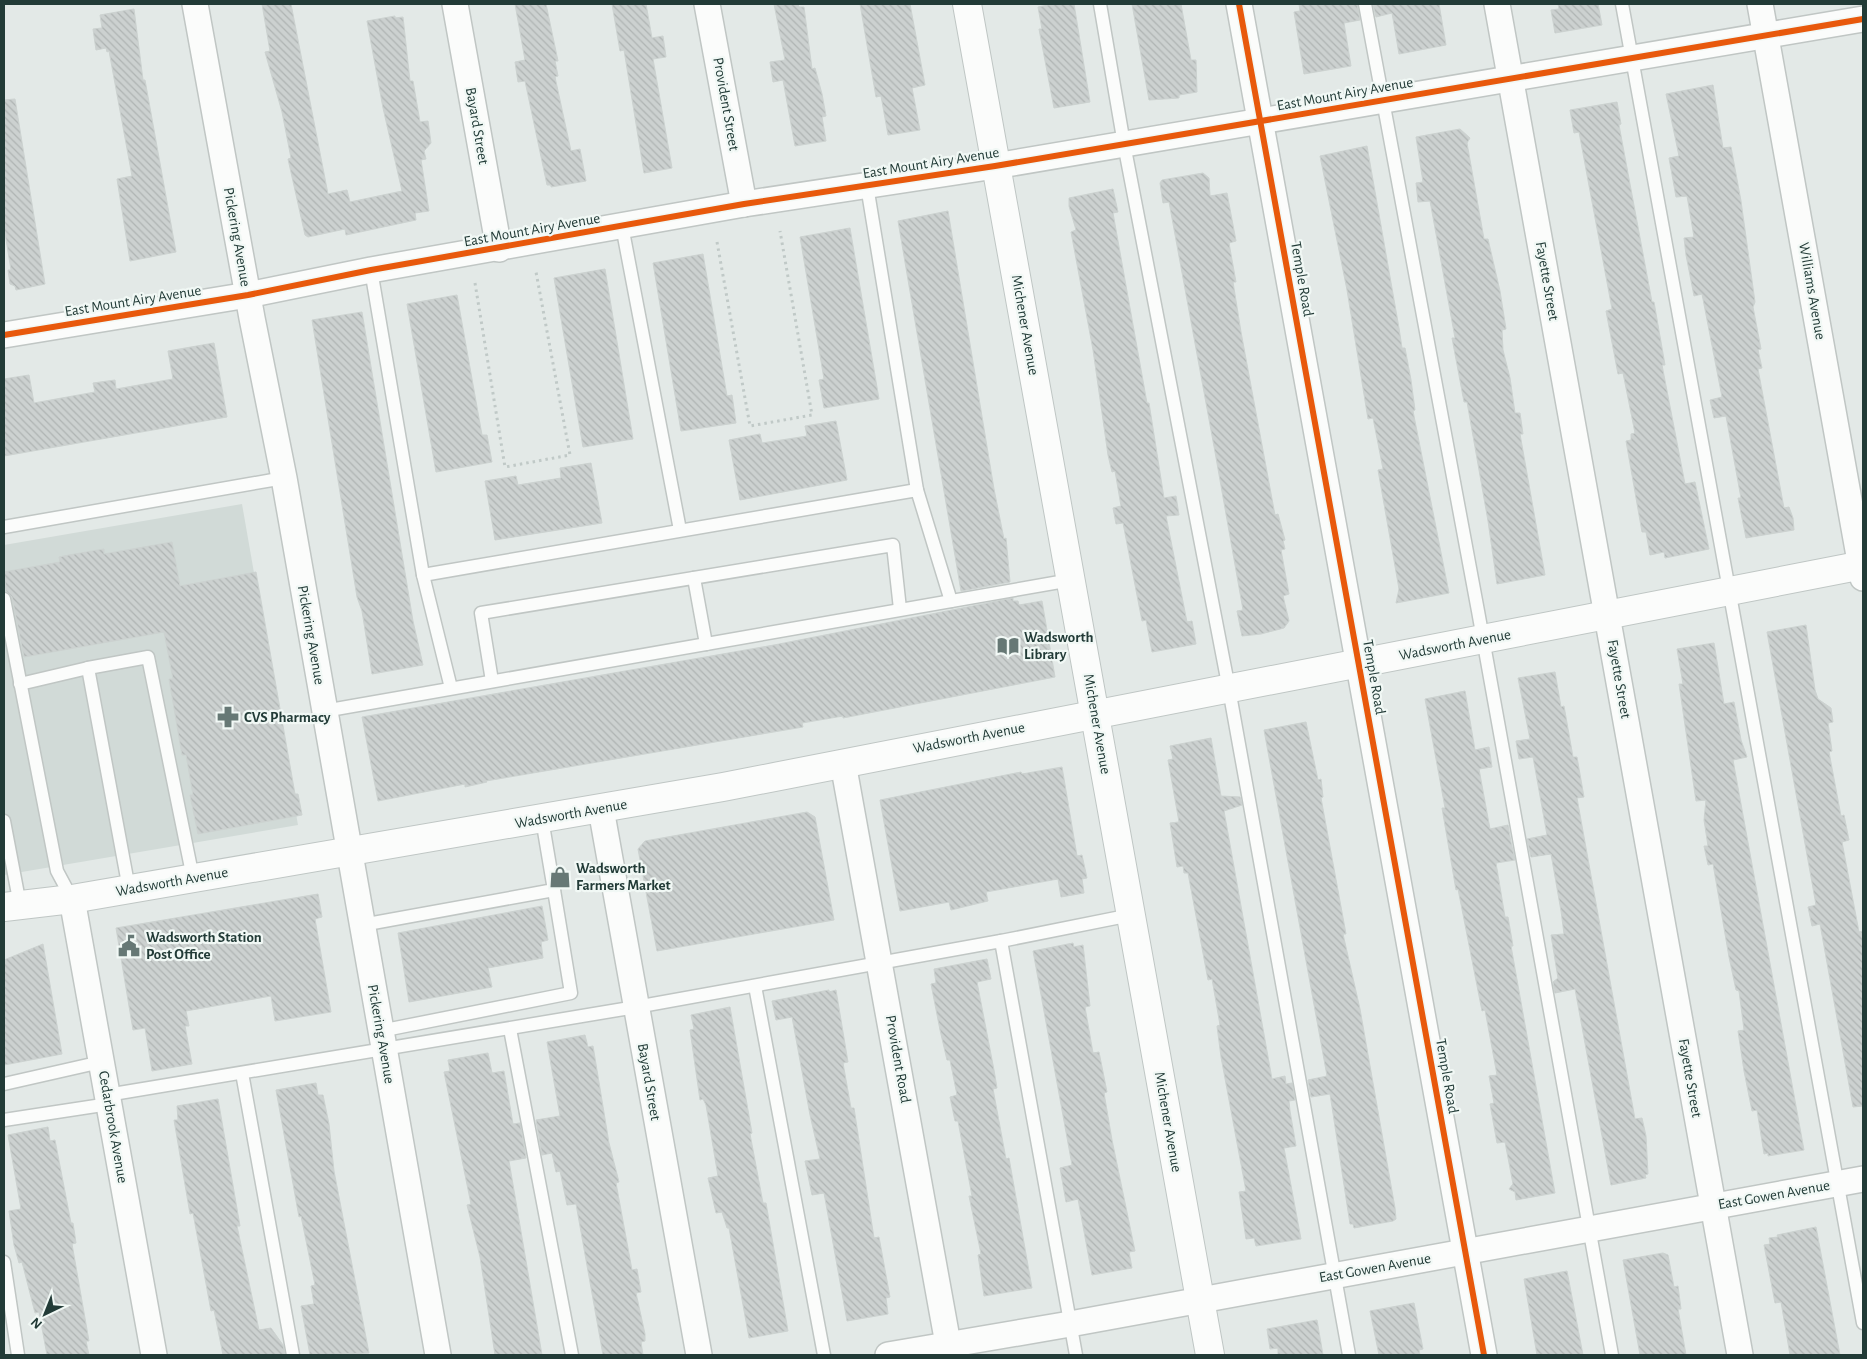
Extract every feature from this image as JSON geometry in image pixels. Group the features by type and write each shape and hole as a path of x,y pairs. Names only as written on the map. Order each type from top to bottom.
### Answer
{"main road":[{"name":"Michener Avenue","path":"967,4 1210,1355"},
{"name":"Wadsworth Avenue","path":"9,912 129,889 601,809 1359,664 1607,614 1862,570"}],"street":[{"name":"Pickering Avenue","path":"195,4 248,295 284,478 438,1355"},
{"name":"Bayard Street","path":"455,4 499,248"},
{"name":"Provident Street","path":"707,4 744,204"},
{"name":"Temple Road","path":"1239,4 1484,1355"},
{"name":"Fayette Street","path":"1497,4 1740,1355"},
{"name":"Williams Avenue","path":"1760,4 1862,570"},
{"name":"East Mount Airy Avenue","path":"4,335 248,295 371,270 744,204 995,166 1863,19"},
{"name":"Provident Road","path":"843,763 881,964 949,1350"},
{"name":"Bayard Street","path":"601,809 698,1355"},
{"name":"Cedarbrook Avenue","path":"72,899 154,1355"},
{"name":"East Gowen Avenue","path":"888,1355 949,1350 1070,1324 1863,1179"}],"lane":[{"path":"1100,4 1124,144 1229,689 1349,1355"},
{"path":"1365,4 1483,639 1612,1355"},
{"path":"1622,4 1863,1322"},
{"path":"867,186 917,490 951,601"},
{"path":"622,226 680,530"},
{"path":"371,270 423,575 451,688"},
{"path":"4,527 284,478"},
{"path":"423,575 917,490"},
{"path":"492,681 481,613 893,544 900,610"},
{"path":"694,578 706,644"},
{"path":"324,711 1071,580"},
{"path":"4,599 57,871 72,899"},
{"path":"20,684 88,668 148,657 193,878"},
{"path":"88,668 129,889"},
{"path":"4,1120 242,1073 571,993 542,819"},
{"path":"4,822 9,912"},
{"path":"362,925 554,890"},
{"path":"382,1040 510,1029 881,964 1131,915"},
{"path":"1001,941 1076,1355"},
{"path":"755,986 824,1355"},
{"path":"510,1029 572,1355"},
{"path":"4,1084 101,1062"},
{"path":"242,1073 294,1355"},
{"path":"4,1262 18,1355"}],"path":[{"path":"717,242 750,426 812,415 780,231"},
{"path":"475,283 505,467 570,455 536,272"}],"shaded area":[{"path":"242,504 298,825 4,875 4,545"}],"building":[{"path":"262,4 291,4 328,194 347,190 350,202 402,191 383,108 367,21 395,16 395,18 403,17 410,81 413,81 420,122 428,121 431,143 424,151 426,159 421,160 429,211 415,213 416,220 346,235 345,229 308,237 305,235 288,159 291,158 282,112 265,52 270,51"},
{"path":"515,4 546,4 558,61 555,61 558,76 555,77 571,151 580,149 586,181 551,187 551,185 547,185 525,81 518,82 515,62 525,60"},
{"path":"612,4 646,4 652,38 663,36 666,57 653,59 672,168 644,173 624,50 620,51"},
{"path":"774,4 798,4 799,7 804,7 812,69 815,68 826,116 822,117 826,141 795,146 783,80 773,82 770,62 785,60"},
{"path":"860,4 910,4 925,85 912,88 920,130 888,135 881,96 876,97"},
{"path":"1053,4 1074,4 1090,102 1054,108 1039,29 1042,29 1038,7"},
{"path":"1132,4 1181,4 1191,60 1196,60 1197,92 1179,95 1179,98 1149,100"},
{"path":"1299,4 1357,4 1360,20 1344,23 1351,66 1304,74 1294,12 1300,11"},
{"path":"1373,4 1439,4 1446,45 1399,54 1392,13 1376,17"},
{"path":"1558,4 1598,4 1602,25 1555,33 1551,10 1559,9"},
{"path":"134,9 143,80 145,80 176,252 130,261 117,179 132,176 109,51 107,52 106,48 96,50 93,29 102,28 100,15"},
{"path":"1713,85 1723,148 1731,147 1741,201 1755,302 1753,307 1761,349 1758,350 1762,368 1758,369 1784,508 1789,507 1793,518 1794,530 1746,538 1738,498 1741,498 1726,416 1714,418 1710,400 1722,397 1702,294 1694,296 1686,255 1684,238 1694,237 1687,196 1676,197 1669,158 1679,156 1666,94"},
{"path":"15,99 45,284 16,290 15,286 10,284 8,270 11,270 4,227 4,100"},
{"path":"1617,102 1621,124 1619,125 1652,302 1654,302 1665,365 1662,365 1685,484 1695,482 1709,549 1665,558 1664,552 1650,555 1646,532 1642,532 1626,441 1631,440 1631,434 1635,433 1623,373 1618,374 1606,311 1612,309 1579,132 1574,133 1570,110"},
{"path":"1460,129 1470,138 1467,143 1484,239 1488,239 1500,291 1506,329 1502,330 1503,350 1510,378 1515,413 1520,413 1523,434 1520,434 1545,575 1497,584 1488,521 1467,402 1464,402 1452,338 1455,338 1430,201 1418,202 1416,183 1423,182 1416,137"},
{"path":"1367,146 1402,348 1405,348 1411,380 1415,410 1413,411 1449,593 1396,603 1399,589 1378,470 1383,469 1373,418 1368,419 1347,290 1320,156"},
{"path":"1203,173 1209,178 1210,196 1227,193 1236,241 1229,243 1236,282 1233,282 1241,332 1275,515 1278,514 1285,540 1283,541 1285,549 1281,550 1289,594 1283,596 1289,621 1284,628 1261,634 1242,636 1237,611 1243,610 1215,452 1169,202 1163,203 1160,183 1162,180"},
{"path":"1113,189 1118,212 1113,213 1147,403 1149,403 1164,498 1176,496 1179,515 1166,516 1187,622 1192,621 1196,644 1152,652 1146,620 1142,621 1123,523 1116,524 1113,508 1121,506 1115,471 1112,472 1108,455 1093,350 1071,232 1076,230 1069,206 1069,198"},
{"path":"948,211 994,489 1004,539 1006,538 1010,582 961,591 898,221"},
{"path":"850,228 879,399 824,408 819,380 824,379 800,237"},
{"path":"703,254 727,396 732,395 736,423 681,431 653,263"},
{"path":"605,269 633,439 583,447 554,278"},
{"path":"457,295 482,435 487,435 492,462 436,472 407,304"},
{"path":"362,312 413,621 423,665 372,674 362,611 357,597 312,320"},
{"path":"214,343 227,417 4,456 4,379 29,375 34,403 95,392 93,383 115,380 116,389 173,379 168,351"},
{"path":"836,421 847,480 740,500 729,440 760,434 762,443 807,436 805,426"},
{"path":"591,463 602,523 495,540 485,481 516,476 518,485 561,478 560,468"},
{"name":"CVS Pharmacy","path":"172,542 180,586 256,572 295,794 298,794 302,815 198,834 190,795 193,795 186,755 182,755 169,679 173,679 164,632 24,657 12,597 6,591 4,572 60,562 59,557 69,555 104,549 104,554"},
{"path":"1013,598 1013,601 1018,601 1019,605 1042,601 1055,677 843,718 843,716 802,723 803,727 486,781 465,787 465,784 378,801 362,717 774,645"},
{"path":"1806,625 1815,690 1818,699 1831,708 1833,722 1828,723 1832,751 1829,752 1841,816 1844,815 1849,840 1842,842 1859,932 1863,931 1863,1106 1853,1107 1820,924 1812,926 1808,907 1816,905 1767,632"},
{"path":"1714,643 1724,704 1734,702 1741,740 1747,757 1733,760 1804,1150 1768,1156 1768,1153 1764,1154 1757,1110 1752,1111 1744,1071 1738,1031 1744,1030 1739,991 1736,990 1729,957 1713,864 1708,865 1704,846 1708,846 1704,820 1706,800 1696,801 1679,684 1683,684 1677,649"},
{"path":"1555,672 1561,707 1564,706 1573,757 1577,757 1584,797 1577,798 1635,1119 1642,1118 1646,1136 1648,1174 1645,1175 1646,1178 1611,1185 1575,989 1555,993 1553,982 1558,978 1551,935 1564,934 1561,911 1551,854 1531,857 1527,839 1547,835 1533,757 1519,759 1516,741 1530,739 1518,678"},
{"path":"1465,691 1475,750 1489,747 1492,767 1479,769 1490,829 1508,825 1515,860 1496,863 1505,917 1508,917 1513,946 1511,946 1555,1193 1516,1200 1515,1192 1509,1189 1513,1184 1505,1142 1497,1143 1490,1104 1494,1103 1489,1076 1497,1075 1485,1010 1482,1011 1458,889 1456,890 1442,808 1445,808 1425,699"},
{"path":"1306,722 1318,780 1321,779 1323,797 1321,798 1346,934 1343,934 1360,1009 1395,1208 1396,1219 1393,1221 1354,1228 1353,1224 1350,1224 1330,1094 1311,1097 1308,1080 1327,1076 1264,730"},
{"path":"1211,738 1221,796 1240,797 1242,805 1224,811 1272,1079 1285,1076 1286,1084 1292,1083 1295,1100 1289,1101 1296,1146 1284,1148 1301,1239 1256,1246 1254,1238 1246,1239 1239,1192 1246,1191 1221,1057 1217,1026 1220,1025 1212,979 1208,980 1188,873 1184,873 1183,866 1177,867 1170,823 1179,822 1168,760 1173,759 1170,746"},
{"path":"1062,767 1077,856 1082,855 1087,878 1082,879 1084,893 1061,897 1058,879 986,892 988,901 951,910 949,902 900,911 880,800 1021,772 1022,774"},
{"path":"807,812 815,817 834,920 657,951 638,849 645,841"},
{"path":"318,894 322,917 315,919 331,1012 275,1021 271,996 186,1011 189,1026 185,1026 192,1064 152,1071 145,1028 133,1030 116,928"},
{"path":"542,906 548,940 541,942 543,958 488,968 492,987 409,1002 398,933"},
{"path":"1073,943 1074,947 1083,945 1090,1006 1085,1007 1093,1053 1099,1052 1107,1092 1104,1093 1112,1140 1135,1251 1129,1252 1132,1268 1092,1275 1078,1199 1066,1202 1060,1168 1072,1165 1033,951"},
{"path":"43,944 62,1054 4,1065 4,960"},
{"path":"987,959 991,979 977,982 997,1088 993,1089 1006,1159 1009,1158 1032,1288 984,1296 978,1255 981,1254 969,1196 972,1196 958,1121 955,1121 950,1097 957,1095 950,1060 947,1060 931,984 936,983 934,969"},
{"path":"829,990 829,992 836,990 848,1062 843,1063 851,1108 854,1108 874,1238 879,1237 890,1297 886,1298 888,1314 847,1321 824,1193 812,1195 805,1161 820,1159 792,1017 776,1020 772,1001"},
{"path":"730,1007 752,1133 750,1134 763,1203 766,1203 788,1331 749,1338 729,1228 727,1228 722,1212 716,1213 708,1178 718,1176 706,1105 703,1099 700,1100 690,1030 694,1029 691,1015"},
{"path":"585,1035 588,1047 593,1046 609,1143 619,1182 616,1183 632,1270 637,1269 641,1292 636,1293 645,1334 645,1341 641,1342 643,1355 603,1355 576,1204 567,1205 560,1171 556,1172 552,1153 542,1155 536,1120 560,1116 547,1042"},
{"path":"488,1053 492,1073 504,1071 513,1124 520,1123 526,1158 509,1161 542,1355 495,1355 480,1257 467,1205 471,1204 444,1072 450,1071 448,1060"},
{"path":"316,1083 318,1095 323,1095 329,1124 334,1171 369,1353 310,1355 301,1306 314,1304 311,1286 315,1285 301,1216 299,1217 276,1090"},
{"path":"218,1099 240,1226 237,1226 259,1330 271,1328 283,1345 285,1355 223,1355 214,1310 211,1311 193,1213 190,1214 174,1120 178,1120 177,1106"},
{"path":"48,1127 50,1141 55,1140 71,1223 73,1223 76,1243 72,1244 89,1341 86,1341 89,1355 47,1355 39,1312 35,1313 22,1262 19,1263 14,1245 9,1211 21,1209 8,1135"},
{"path":"1816,1227 1840,1355 1790,1355 1781,1302 1775,1303 1764,1245 1770,1244 1769,1238 1778,1237 1777,1235"},
{"path":"1663,1253 1668,1255 1674,1287 1678,1286 1681,1309 1678,1309 1686,1355 1640,1355 1623,1260"},
{"path":"1567,1271 1583,1355 1537,1355 1524,1279"},
{"path":"1414,1303 1423,1349 1419,1350 1420,1355 1379,1355 1370,1311"},
{"path":"1317,1320 1323,1355 1278,1355 1278,1348 1270,1349 1267,1329"}],"cycle path":[{"path":"1239,4 1484,1355"},
{"path":"4,335 248,295 371,270 744,204 995,166 1863,19"}],"place":[{"name":"Wadsworth Library","path":"1008,646"},
{"name":"CVS Pharmacy","path":"228,717"},
{"name":"Wadsworth Farmers Market","path":"560,877"},
{"name":"Wadsworth Station Post Office","path":"129,946"}]}
